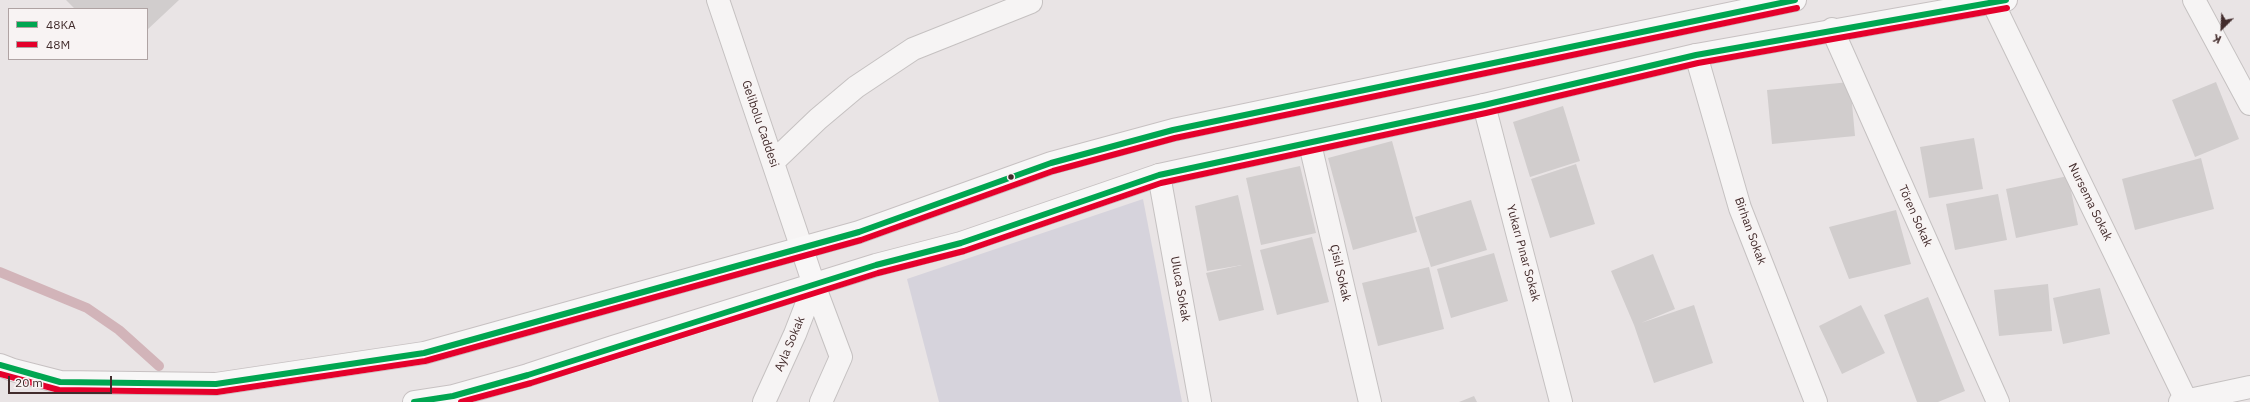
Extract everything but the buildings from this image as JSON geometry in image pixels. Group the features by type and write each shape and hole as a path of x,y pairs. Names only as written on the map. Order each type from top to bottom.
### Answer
{"main road":[{"path":"0,365 60,382 118,384 216,384 312,371 424,353 802,249 859,232 1051,163 1173,130 1795,0"},
{"path":"414,402 453,396 528,375 814,285 961,243 1159,176 1484,105 1696,55 2000,1"},
{"path":"802,249 814,285"}],"street":[{"name":"Gelibolu Caddesi","path":"718,0 802,249"},
{"path":"2194,0 2250,104"},
{"name":"Nursema Sokak","path":"2000,1 2184,402"},
{"path":"773,162 818,119 856,87 913,49 1031,2"},
{"name":"Tören Sokak","path":"1832,30 1998,402"},
{"name":"Birhan Sokak","path":"1696,55 1740,208 1816,402"},
{"name":"Yukarı Pınar Sokak","path":"1484,105 1561,402"},
{"name":"Çisil Sokak","path":"1310,144 1370,402"},
{"name":"Uluca Sokak","path":"1159,176 1200,402"},
{"path":"814,285 841,357 821,402"},
{"name":"Ayla Sokak","path":"764,402 795,334 814,285"},
{"path":"2184,402 2250,386"}],"shaded area":[{"path":"1143,199 1182,402 939,402 907,279"}],"waterway":[{"path":"0,272 87,308 119,330 159,366"}],"transit line":[{"name":"48KA","path":"0,365 60,382 216,384 424,353 859,232 1051,163 1173,130 1795,0"},
{"name":"48KA","path":"414,402 453,396 528,375 876,265 961,243 1159,175 1484,105 1696,55 2006,0"},
{"name":"48M","path":"0,374 59,390 217,392 425,361 861,240 1053,171 1175,138 1797,8"},
{"name":"48M","path":"461,402 531,383 878,273 964,251 1161,183 1486,113 1698,63 2007,8"}]}
